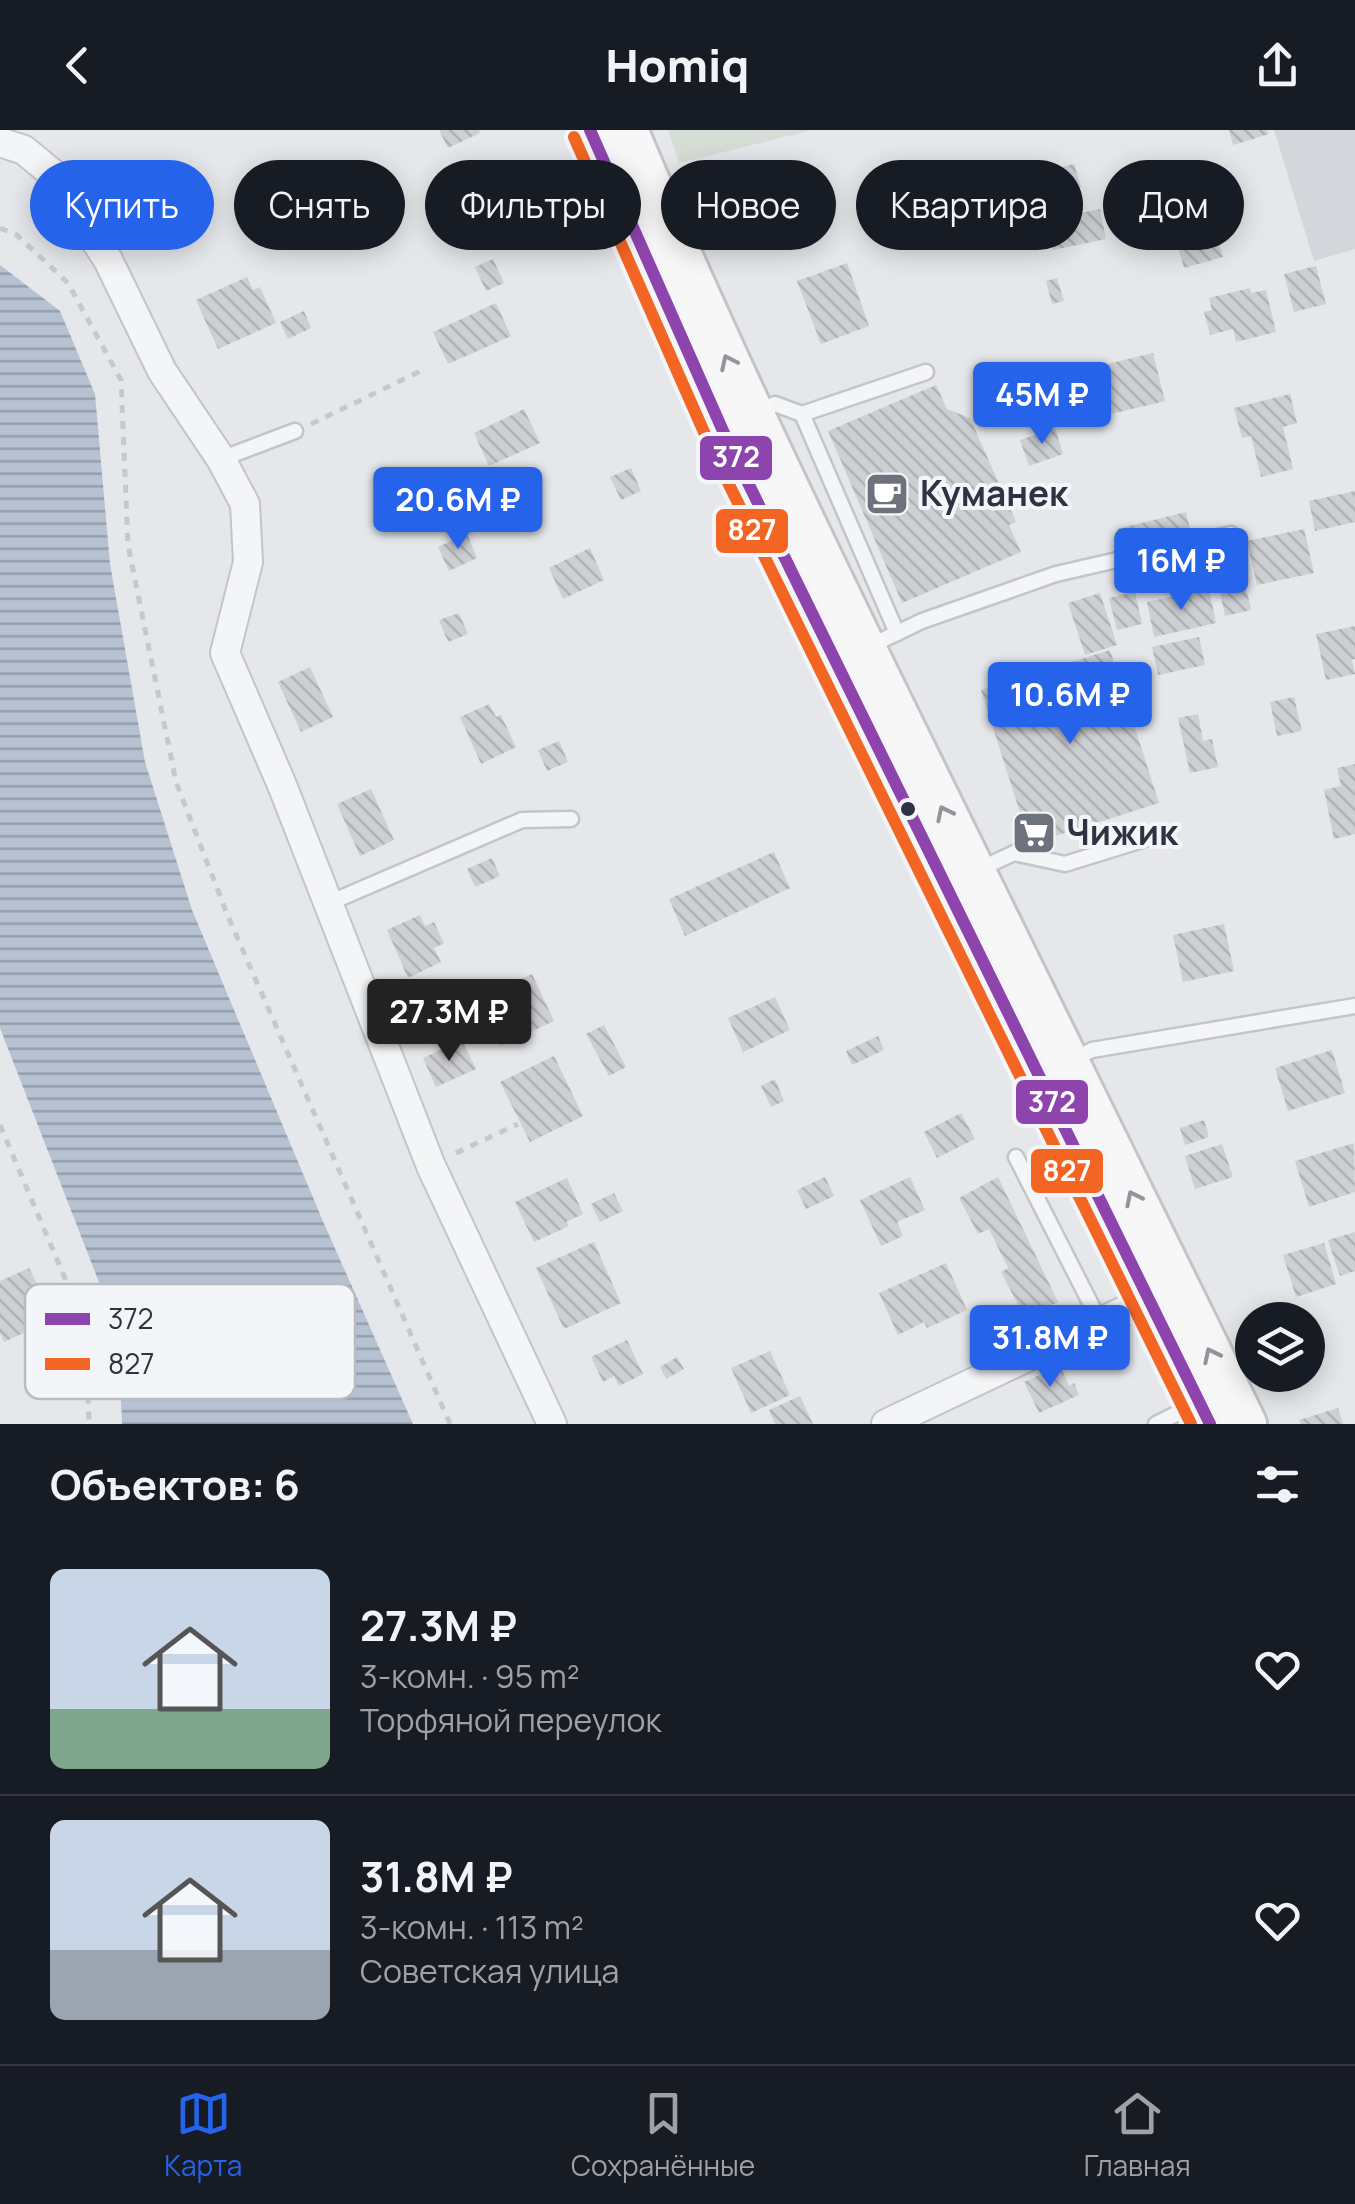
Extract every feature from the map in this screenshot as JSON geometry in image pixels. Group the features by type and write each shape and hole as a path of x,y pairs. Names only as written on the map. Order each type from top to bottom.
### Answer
{"main road":[{"path":"590,130 727,440 1162,1293 1245,1424"},
{"path":"626,130 671,239 752,414 881,641 972,873 1066,1062 1162,1293 1204,1413"}],"street":[{"path":"0,142 24,150 53,174 108,260 162,371 221,458 245,504 248,562 225,653 329,903 431,1166 552,1424"},
{"path":"886,1424 1162,1293"}],"lane":[{"path":"752,414 775,404 802,414 926,372"},
{"path":"802,414 881,641 1056,574 1231,534"},
{"path":"221,458 294,431"},
{"path":"329,903 522,820 571,818"},
{"path":"972,873 1014,853 1065,864 1164,832"},
{"path":"1066,1062 1092,1050 1355,1006"},
{"path":"1016,1158 1088,1328"},
{"path":"1156,1424 1204,1413"}],"path":[{"path":"0,228 17,235 68,283 120,380 128,546 176,782 227,914 450,1424"},
{"path":"294,431 425,369"},
{"path":"431,1166 518,1124"},
{"path":"0,1125 67,1284"},
{"path":"87,1399 88,1424"}],"shaded area":[{"path":"668,130 812,130 691,160 678,160"},
{"path":"1274,130 1355,130 1355,249 1314,261"}],"water":[{"path":"0,265 60,311 95,394 110,564 145,762 192,910 351,1284 100,1284 0,1028"},
{"path":"355,1293 413,1424 122,1424 121,1399 355,1399"}],"building":[{"path":"439,130 479,130 480,133 448,148"},
{"path":"1229,130 1267,130 1269,134 1233,145"},
{"path":"1100,209 1103,240 1083,244 1083,213"},
{"path":"1179,250 1221,250 1223,257 1184,268"},
{"path":"493,259 504,283 486,291 475,267"},
{"path":"847,263 869,326 821,344 797,281"},
{"path":"1316,266 1326,304 1294,312 1284,274"},
{"path":"247,277 253,290 260,287 276,323 218,349 196,300"},
{"path":"1057,278 1064,301 1052,304 1046,281"},
{"path":"1250,288 1251,293 1266,290 1276,332 1236,342 1233,329 1210,335 1204,312 1212,310 1209,298"},
{"path":"496,303 511,336 448,364 433,332"},
{"path":"304,311 311,328 288,339 280,322"},
{"path":"1153,353 1165,401 1107,415 1095,367"},
{"path":"1015,384 1032,412 1011,425 994,396"},
{"path":"936,385 947,409 970,418 1016,522 1009,525 1021,552 902,603 828,431"},
{"path":"1290,394 1297,423 1283,427 1293,469 1261,477 1251,436 1242,438 1234,408"},
{"path":"524,409 540,443 489,466 474,433"},
{"path":"1055,428 1063,454 1029,466 1020,440"},
{"path":"631,468 641,491 621,500 610,477"},
{"path":"1355,491 1355,522 1315,531 1309,501"},
{"path":"491,502 498,516 477,525 470,511"},
{"path":"1186,512 1190,530 1122,547 1117,529"},
{"path":"1304,529 1314,573 1257,585 1247,541"},
{"path":"467,534 477,558 449,571 438,547"},
{"path":"590,548 604,580 563,599 549,568"},
{"path":"1245,582 1251,610 1225,616 1219,587"},
{"path":"1209,589 1216,623 1154,637 1147,602"},
{"path":"1135,592 1142,624 1117,630 1109,598"},
{"path":"1100,593 1117,645 1085,655 1068,603"},
{"path":"459,613 468,634 448,642 439,620"},
{"path":"1355,626 1355,674 1326,680 1316,634"},
{"path":"1199,637 1205,665 1158,675 1152,647"},
{"path":"1110,650 1159,803 1030,844 981,690"},
{"path":"310,667 333,717 301,732 278,682"},
{"path":"1294,697 1302,731 1277,736 1270,702"},
{"path":"489,704 496,717 501,715 516,747 481,764 460,717"},
{"path":"1198,714 1203,741 1212,739 1218,767 1190,773 1178,718"},
{"path":"559,741 568,762 547,771 538,750"},
{"path":"1355,764 1355,834 1334,839 1324,790 1341,786 1337,768"},
{"path":"371,789 394,840 360,856 337,804"},
{"path":"774,852 790,888 685,936 669,899"},
{"path":"492,858 500,876 475,887 467,869"},
{"path":"420,915 425,926 434,922 444,943 434,948 441,962 408,978 387,930"},
{"path":"1224,924 1234,971 1183,982 1173,935"},
{"path":"532,974 554,1021 500,1046 478,999"},
{"path":"775,997 790,1030 743,1052 728,1018"},
{"path":"604,1025 626,1067 609,1076 586,1034"},
{"path":"878,1036 884,1050 852,1065 846,1051"},
{"path":"462,1040 476,1069 436,1087 423,1058"},
{"path":"1332,1050 1345,1093 1288,1111 1275,1068"},
{"path":"554,1056 583,1116 530,1142 500,1082"},
{"path":"775,1079 784,1101 771,1107 761,1086"},
{"path":"961,1113 975,1139 937,1158 924,1132"},
{"path":"1204,1120 1209,1137 1185,1145 1180,1128"},
{"path":"1354,1143 1355,1192 1309,1207 1295,1161"},
{"path":"1222,1144 1233,1177 1195,1189 1185,1156"},
{"path":"825,1177 834,1196 806,1209 797,1190"},
{"path":"910,1177 925,1210 897,1222 903,1236 881,1246 860,1200"},
{"path":"998,1177 1058,1302 1025,1318 1001,1272 1008,1268 989,1229 978,1234 959,1198"},
{"path":"567,1178 583,1214 566,1222 569,1226 534,1242 515,1202"},
{"path":"614,1193 623,1211 600,1222 591,1204"},
{"path":"1355,1232 1355,1271 1340,1276 1328,1240"},
{"path":"594,1242 621,1303 564,1329 536,1268"},
{"path":"1324,1243 1336,1284 1296,1297 1283,1255"},
{"path":"946,1263 967,1310 927,1328 924,1322 898,1335 879,1293"},
{"path":"29,1268 37,1284 25,1284 25,1332 4,1342 0,1333 0,1281"},
{"path":"1027,1319 1036,1338 997,1356 988,1337"},
{"path":"627,1340 643,1374 619,1386 614,1376 603,1382 591,1357"},
{"path":"770,1351 790,1395 751,1413 731,1368"},
{"path":"677,1357 684,1369 666,1379 660,1367"},
{"path":"1060,1366 1069,1386 1074,1383 1079,1395 1039,1413 1024,1382"},
{"path":"800,1396 813,1424 775,1424 769,1410"},
{"path":"1338,1408 1343,1424 1301,1424 1299,1420"}],"transit line":[{"name":"372","path":"590,130 727,440 1210,1424"},
{"name":"827","path":"574,137 711,448 1191,1424"}],"place":[{"name":"Куманек","path":"887,494"},
{"name":"Чижик","path":"1034,833"}]}
